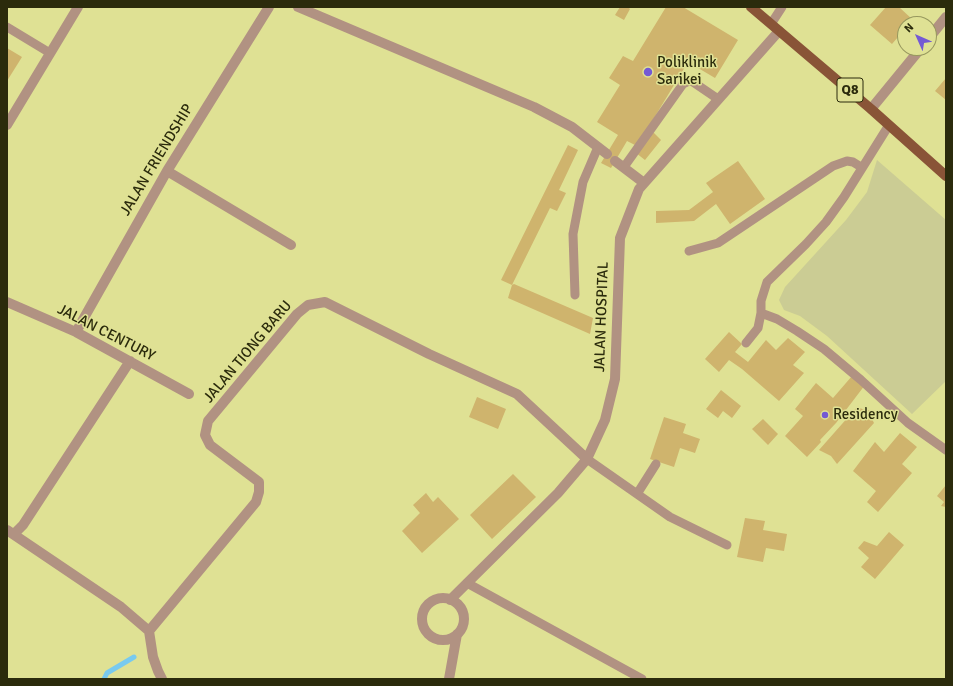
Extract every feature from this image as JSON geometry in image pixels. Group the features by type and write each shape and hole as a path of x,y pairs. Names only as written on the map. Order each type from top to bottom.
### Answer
{"main road":[{"name":"Q8","path":"751,7 871,108 946,176"}],"street":[{"path":"7,125 78,7"},
{"name":"JALAN FRIENDSHIP","path":"76,332 167,170 269,7"},
{"path":"298,7 534,107 572,127 607,154"},
{"path":"937,28 946,17"},
{"name":"JALAN HOSPITAL","path":"450,600 544,508 588,460 605,420 616,379 620,238 639,189 718,99 775,27"},
{"path":"871,108 913,56"},
{"path":"620,164 644,183"},
{"path":"167,170 291,245"},
{"name":"JALAN CENTURY","path":"7,302 76,332 189,394"},
{"name":"JALAN TIONG BARU","path":"149,633 256,502 259,492 259,482 210,446 205,434 208,421 297,314 308,305 325,302 430,354 517,394 588,460"},
{"path":"130,361 23,525 10,532 121,607 149,633 154,657 162,679"},
{"path":"444,598 456,603 463,615 462,628 457,634 452,638 438,640 427,633 423,627 422,614 431,602 444,598"},
{"path":"449,679 457,634"}],"lane":[{"path":"775,27 782,7"},
{"path":"7,27 50,53"},
{"path":"620,164 684,84 693,82 718,99"},
{"path":"746,343 758,328 761,314 761,301 767,282 826,222 844,197 861,167 889,125"},
{"path":"575,295 573,234 583,182 598,148"},
{"path":"689,251 718,244 833,166 847,161 854,162 861,167"},
{"path":"761,314 797,330 824,349 908,423 946,450"},
{"path":"588,460 670,517 727,545"},
{"path":"637,494 656,464"},
{"path":"467,583 642,679"}],"green space":[{"path":"877,160 946,220 946,381 912,414 827,336 800,316 784,310 779,300 785,287 846,220 867,192"}],"building":[{"path":"620,7 628,7 630,9 624,20 615,15"},
{"path":"666,7 683,7 738,40 715,78 688,62 637,146 627,141 611,168 601,163 618,135 597,122 620,85 609,78 623,56 633,61"},
{"path":"886,7 899,7 909,16 897,16 897,38 892,44 870,25"},
{"path":"7,48 22,57 7,81"},
{"path":"946,78 946,100 935,91"},
{"path":"653,132 661,140 645,160 636,153"},
{"path":"568,145 578,150 559,190 566,193 557,211 550,208 512,285 501,280"},
{"path":"738,161 765,199 730,224 716,204 694,221 656,223 656,211 689,210 713,192 706,183"},
{"path":"514,284 593,318 590,334 508,298 512,285"},
{"path":"729,332 742,344 735,352 748,362 766,340 776,350 788,338 805,352 793,365 804,373 779,401 742,369 729,360 719,372 705,359"},
{"path":"852,376 865,385 836,423 820,440 821,442 807,457 785,436 803,416 795,409 816,383 833,398"},
{"path":"721,390 741,406 732,418 723,411 718,418 706,409"},
{"path":"477,397 506,409 498,429 469,417"},
{"path":"857,407 865,410 871,410 869,413 874,423 837,464 831,456 819,450"},
{"path":"664,417 686,424 683,433 700,439 695,453 680,448 674,467 650,459"},
{"path":"763,419 778,434 768,445 752,429"},
{"path":"900,433 917,447 902,464 912,473 878,512 867,502 876,491 853,471 875,442 884,452"},
{"path":"513,474 536,497 492,539 470,515"},
{"path":"946,485 946,507 941,506 944,502 937,496"},
{"path":"426,493 433,502 438,497 459,519 422,553 402,531 420,513 413,505"},
{"path":"745,518 765,521 763,530 787,534 784,551 766,548 763,562 737,557"},
{"path":"889,532 904,545 875,579 861,567 869,558 858,548 864,541 877,546"}],"waterway":[{"path":"104,679 107,673 134,657"}],"place":[{"name":"Poliklinik Sarikei","path":"648,72"},
{"name":"Residency","path":"825,415"}]}
